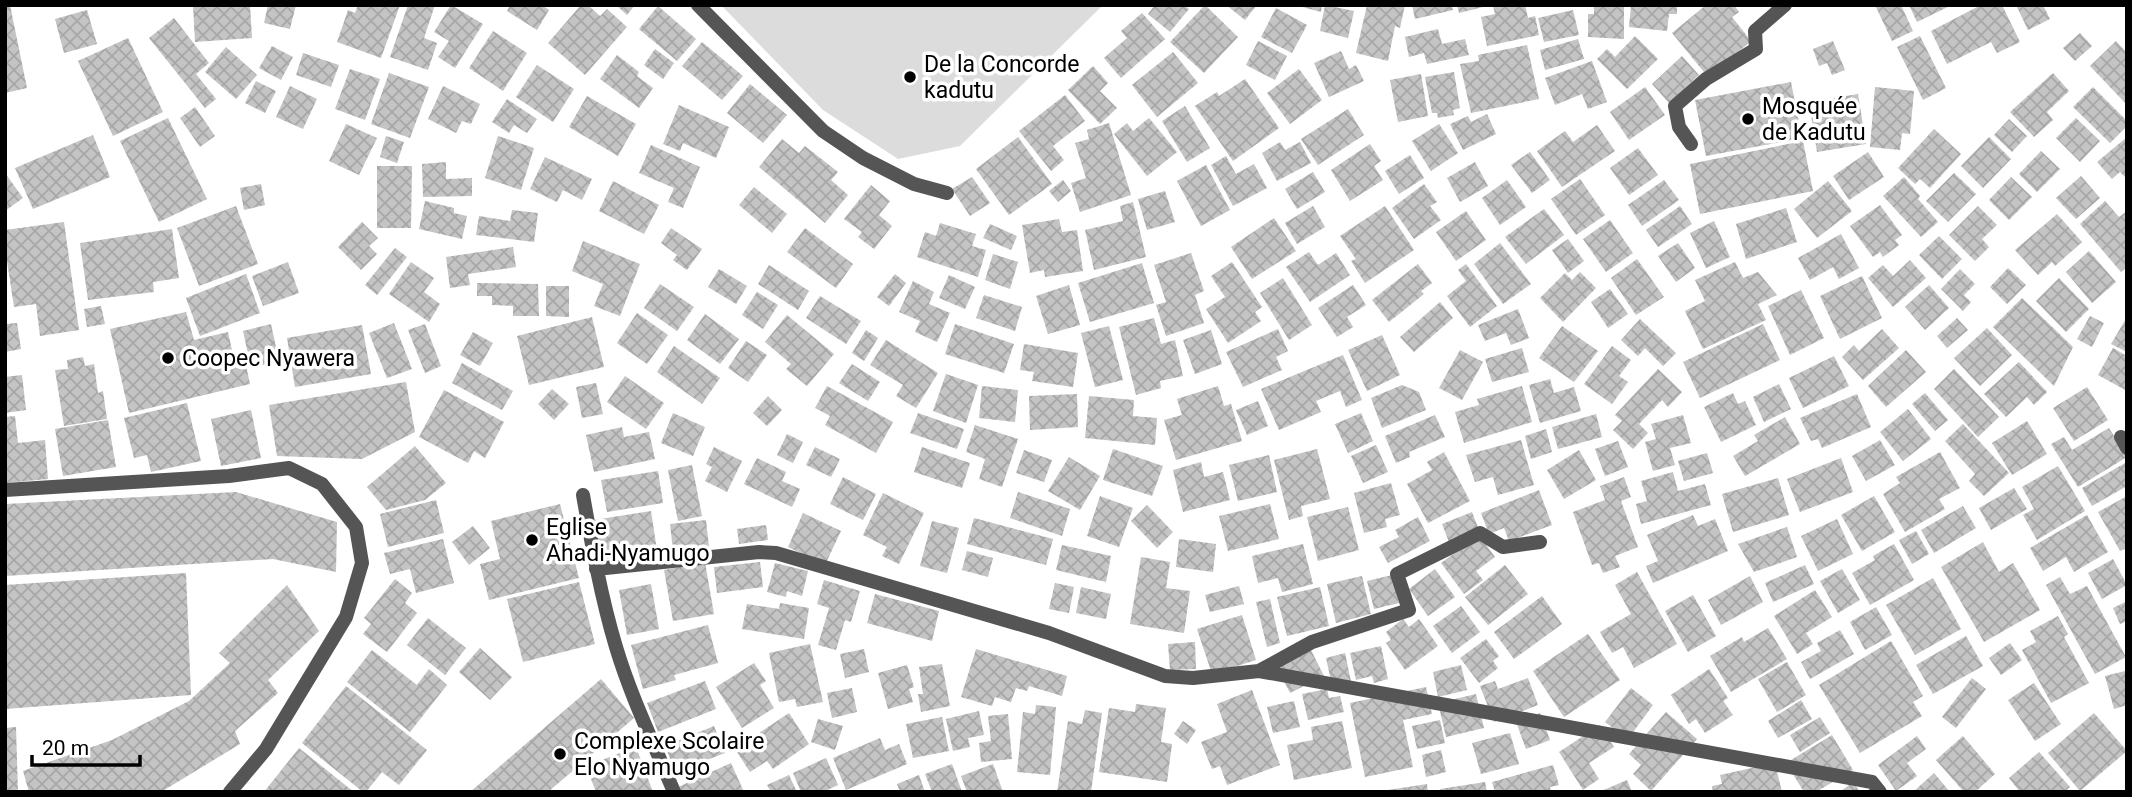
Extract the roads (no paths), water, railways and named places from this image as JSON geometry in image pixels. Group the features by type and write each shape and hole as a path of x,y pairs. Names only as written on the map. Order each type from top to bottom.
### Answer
{"street":[{"path":"698,5 823,131 863,158 914,184 947,193"},
{"path":"1691,144 1679,127 1675,106 1706,79 1756,49 1755,31 1785,5"},
{"path":"5,490 229,476 289,468 322,484 356,527 362,563 346,618 266,749 230,792"},
{"path":"583,495 596,569 616,648 674,792"},
{"path":"1259,671 1311,642 1409,610 1397,574 1480,533 1503,547 1540,542"},
{"path":"596,569 759,552 776,554 1049,633 1165,676 1193,678 1259,671 1872,782 1880,792"}],"place":[{"name":"De la Concorde kadutu","path":"910,77"},
{"name":"Mosquée de Kadutu","path":"1748,119"},
{"name":"Coopec Nyawera","path":"168,358"},
{"name":"Eglise Ahadi-Nyamugo","path":"532,540"},
{"name":"Complexe Scolaire Elo Nyamugo","path":"560,754"}]}
